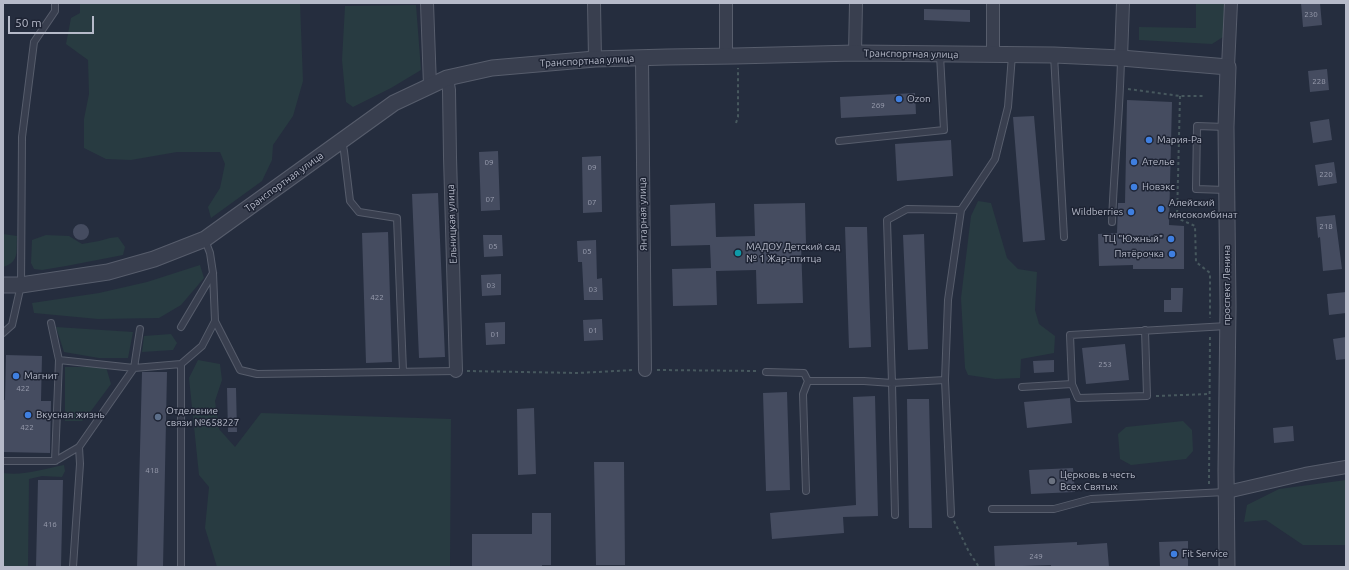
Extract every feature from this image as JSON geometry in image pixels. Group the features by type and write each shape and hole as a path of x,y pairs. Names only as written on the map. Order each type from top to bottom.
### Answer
{"street":[{"path":"427,3 430,86"},
{"path":"594,3 595,59"},
{"path":"726,3 732,60"},
{"path":"855,53 856,3"},
{"path":"993,3 993,55"},
{"path":"1121,58 1123,3"},
{"name":"проспект Ленина","path":"1227,567 1226,127 1231,3"},
{"name":"Транспортная улица","path":"3,285 21,285 108,272 154,259 205,239 394,103 447,78 492,68 595,59 642,58 732,60 855,53 1054,55 1121,58 1228,66"},
{"name":"Янтарная улица","path":"642,58 645,370"},
{"name":"Ельницкая улица","path":"447,78 449,90 456,371"},
{"path":"1227,492 1305,474 1346,467"}],"lane":[{"path":"3,332 12,325 21,285 22,137 34,42 55,11 55,3"},
{"path":"839,141 944,130 940,55"},
{"path":"950,514 945,380 948,300 961,210 995,159 1008,107 1012,55"},
{"path":"1054,55 1064,237"},
{"path":"1112,222 1121,58"},
{"path":"1226,127 1196,126 1196,189 1226,190"},
{"path":"342,141 350,201 359,212 397,218 403,371"},
{"path":"895,515 887,220 907,209 961,210"},
{"path":"205,239 210,252 213,273 215,321 240,370 257,374 456,371"},
{"path":"181,327 213,273"},
{"path":"60,360 134,368 181,364 202,346 215,321"},
{"path":"51,323 60,360 54,461"},
{"path":"1145,330 1147,396 1078,398 1072,384 1070,335 1145,330 1227,326"},
{"path":"3,462 54,461 79,447 134,368 140,329"},
{"path":"181,364 181,567"},
{"path":"766,372 804,373 808,382"},
{"path":"808,382 864,381 892,383 945,380"},
{"path":"806,491 802,394 808,382"},
{"path":"1022,387 1072,384"},
{"path":"73,567 80,464 79,447"},
{"path":"992,509 1054,508 1091,499 1227,492"}],"path":[{"path":"732,60 738,117 736,123"},
{"path":"1120,88 1180,96 1204,96"},
{"path":"1180,96 1177,218 1195,226 1196,262 1210,273 1209,493"},
{"path":"456,371 578,373 645,370 766,372"},
{"path":"1147,396 1210,394"},
{"path":"950,514 969,552 979,567"}],"shaded area":[{"path":"80,3 300,3 303,81 293,116 273,145 272,160 262,181 211,218 208,207 220,188 225,164 220,152 177,152 131,160 106,159 84,148 84,119 89,94 88,60 66,44 71,18 80,13"},
{"path":"1196,3 1225,3 1223,37 1212,44 1139,40 1139,27 1196,28"},
{"path":"416,5 421,70 391,88 353,107 346,102 342,60 345,6"},
{"path":"978,201 991,203 1007,258 1018,269 1037,272 1035,310 1039,324 1055,336 1054,353 1021,359 1020,378 995,379 968,375 965,368 961,298 971,216"},
{"path":"3,234 17,236 17,251 15,259 3,267"},
{"path":"46,235 69,236 82,244 118,237 125,247 123,255 42,270 34,269 31,263 32,240"},
{"path":"200,265 204,278 181,305 159,318 98,319 34,313 32,303 99,293 147,282"},
{"path":"56,327 133,332 128,358 99,358 64,352"},
{"path":"171,334 177,343 173,350 142,352 144,336"},
{"path":"198,360 220,364 222,380 215,401 219,429 235,447 261,413 451,419 450,567 217,567 205,528 209,487 199,475 189,378"},
{"path":"65,367 106,367 111,384 82,421 65,421"},
{"path":"1183,421 1192,430 1193,451 1186,459 1131,465 1120,459 1118,434 1126,427"},
{"path":"64,465 65,471 62,477 42,476 29,479 28,567 3,567 3,473 26,473"},
{"path":"1346,480 1346,545 1303,545 1266,520 1244,522 1247,505 1279,489"}],"building":[{"path":"1301,3 1320,3 1322,25 1303,27"},
{"path":"924,9 970,10 970,22 924,20"},
{"path":"1327,69 1329,90 1310,92 1308,71"},
{"path":"915,93 916,114 841,118 840,97"},
{"path":"1127,100 1172,102 1169,225 1184,226 1184,269 1133,269 1133,265 1099,266 1098,234 1117,233 1118,203 1125,203"},
{"path":"1034,116 1045,240 1023,242 1013,117"},
{"path":"1329,119 1332,140 1313,143 1310,122"},
{"path":"951,140 953,176 897,181 895,144"},
{"path":"498,151 500,210 481,211 479,152"},
{"path":"601,156 602,212 583,213 582,157"},
{"path":"1334,162 1337,183 1318,186 1315,165"},
{"path":"438,193 445,357 419,358 412,194"},
{"name":"МАДОУ Детский сад № 1 Жар-птитца","path":"715,203 716,237 755,236 754,204 805,203 806,244 801,244 803,303 757,304 756,270 716,271 717,305 673,306 672,269 711,268 710,245 671,246 670,205"},
{"path":"1335,215 1342,269 1323,271 1320,237 1318,238 1316,217"},
{"path":"81,224 87,226 89,232 87,238 81,240 75,238 73,232 75,226"},
{"path":"845,227 867,227 871,347 849,348"},
{"path":"388,232 392,362 366,363 362,233"},
{"path":"924,234 928,349 908,350 903,235"},
{"path":"483,235 502,235 503,256 484,257"},
{"path":"596,240 597,279 602,278 603,300 584,300 582,262 578,262 577,241"},
{"path":"501,274 501,295 482,296 481,275"},
{"path":"1171,288 1183,288 1182,312 1164,312 1164,300 1171,300"},
{"path":"1346,292 1346,313 1329,315 1327,294"},
{"path":"602,319 603,340 584,341 583,320"},
{"path":"505,322 505,344 486,345 485,323"},
{"path":"1346,337 1346,359 1336,360 1333,339"},
{"path":"1125,344 1129,380 1086,384 1082,348"},
{"path":"6,355 42,356 41,401 51,401 50,453 3,452 3,400 5,400"},
{"path":"1054,360 1054,372 1034,373 1033,361"},
{"path":"142,372 167,372 163,567 137,567"},
{"path":"227,388 236,388 237,432 228,432"},
{"path":"787,392 790,490 766,491 763,393"},
{"path":"875,396 878,516 843,517 844,533 772,539 770,513 856,505 853,397"},
{"path":"1070,398 1072,423 1027,428 1024,402"},
{"path":"907,399 929,399 932,528 909,528"},
{"path":"534,408 536,474 518,475 517,409"},
{"path":"1293,426 1294,441 1274,443 1273,428"},
{"path":"594,462 624,462 625,565 596,565"},
{"name":"Церковь в честь Всех Святых","path":"1073,468 1075,492 1031,494 1029,470"},
{"path":"38,480 63,480 61,567 36,567"},
{"path":"532,513 551,513 551,565 542,565 542,567 472,567 472,534 532,534"},
{"name":"Fit Service","path":"1188,541 1188,567 1160,567 1159,542"},
{"path":"1077,542 1077,545 1107,543 1109,567 1051,567 1051,565 995,567 994,546"}],"place":[{"name":"Ozon","path":"899,99"},
{"name":"Мария-Ра","path":"1149,140"},
{"name":"Ателье","path":"1134,162"},
{"name":"Новэкс","path":"1134,187"},
{"name":"Алейский мясокомбинат","path":"1161,209"},
{"name":"Wildberries","path":"1131,212"},
{"name":"ТЦ \"Южный\"","path":"1171,239"},
{"name":"МАДОУ Детский сад № 1 Жар-птитца","path":"738,253"},
{"name":"Пятёрочка","path":"1172,254"},
{"name":"Магнит","path":"16,376"},
{"name":"Вкусная жизнь","path":"28,415"},
{"name":"Отделение связи №658227","path":"158,417"},
{"name":"Церковь в честь Всех Святых","path":"1052,481"},
{"name":"Fit Service","path":"1174,554"}]}
